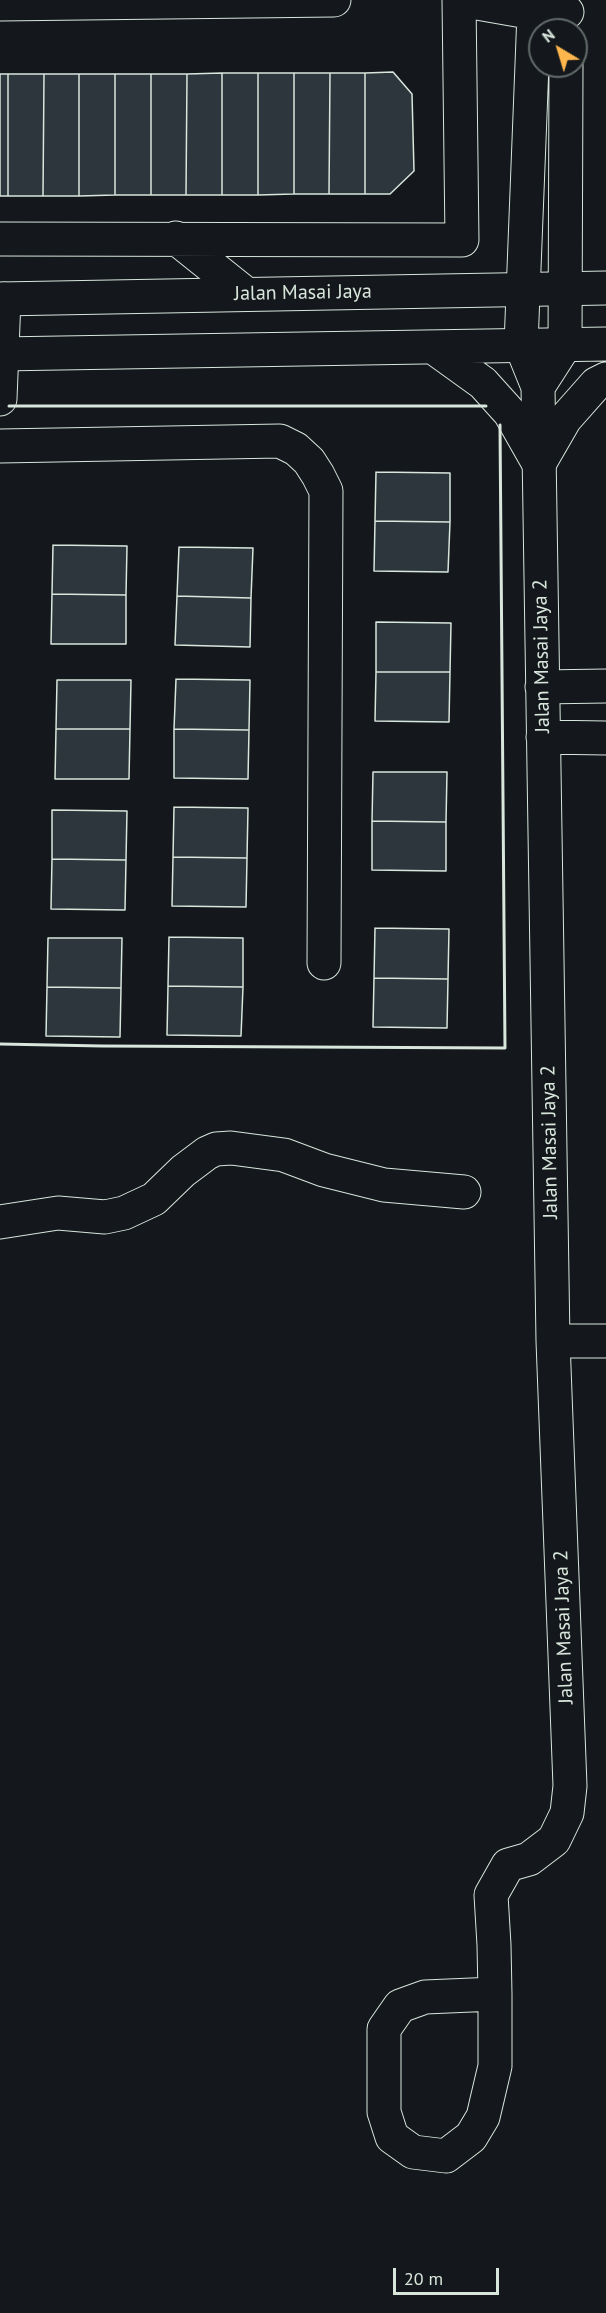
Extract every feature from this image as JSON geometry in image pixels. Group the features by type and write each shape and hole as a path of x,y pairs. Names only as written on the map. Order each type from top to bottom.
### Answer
{"street":[{"path":"0,4 334,0"},
{"path":"0,239 462,240 460,0 534,13 567,14"},
{"name":"Jalan Masai Jaya 2","path":"495,1994 491,1895 508,1865 529,1859 555,1840 567,1813 570,1786 553,1341 538,387 521,345 534,13"},
{"path":"538,387 565,345 567,78"},
{"path":"176,238 246,294"},
{"name":"Jalan Masai Jaya","path":"2,299 606,288"},
{"path":"0,399 2,299"},
{"path":"1,354 606,344"},
{"path":"433,347 483,383 510,413 539,464"},
{"path":"539,464 565,419 596,384 606,379"},
{"path":"0,446 280,441 296,448 309,461 318,475 326,491 324,963"},
{"path":"543,687 606,686"},
{"path":"543,737 606,738"},
{"path":"0,1222 58,1213 105,1217 124,1213 154,1199 183,1171 207,1153 216,1149 231,1148 284,1155 324,1170 384,1185 464,1192"},
{"path":"553,1341 606,1341"},
{"path":"495,1994 495,2066 483,2117 471,2137 446,2156 413,2152 392,2137 384,2112 384,2029 400,2006 425,1997 495,1994"}],"building":[{"path":"393,72 412,94 414,171 390,194 365,194 365,73"},
{"path":"222,73 222,195 186,195 187,74"},
{"path":"222,73 258,73 258,195 222,195"},
{"path":"258,73 294,73 294,194 258,195"},
{"path":"294,73 330,73 329,194 294,194"},
{"path":"330,73 365,73 365,194 329,194"},
{"path":"0,74 8,74 8,196 0,196"},
{"path":"8,74 44,74 43,196 8,196"},
{"path":"44,74 79,74 79,196 43,196"},
{"path":"79,74 115,74 115,195 79,196"},
{"path":"115,74 151,74 151,195 115,195"},
{"path":"151,74 187,74 186,195 151,195"},
{"path":"376,472 450,473 450,522 375,521"},
{"path":"375,521 450,522 448,572 374,571"},
{"path":"53,545 127,546 126,595 52,594"},
{"path":"179,547 253,548 251,598 177,596"},
{"path":"52,594 126,595 126,644 51,644"},
{"path":"177,596 251,598 250,647 175,645"},
{"path":"376,622 451,623 450,672 376,672"},
{"path":"376,672 450,672 449,722 375,721"},
{"path":"176,679 250,680 249,730 174,729"},
{"path":"57,680 131,680 130,729 56,729"},
{"path":"56,729 130,729 129,779 55,779"},
{"path":"174,729 249,730 248,779 174,778"},
{"path":"373,772 447,772 446,822 372,821"},
{"path":"174,807 248,808 247,858 173,857"},
{"path":"52,810 127,811 126,860 52,859"},
{"path":"372,821 446,822 446,871 372,870"},
{"path":"173,857 247,858 246,907 172,906"},
{"path":"52,859 126,860 125,910 51,909"},
{"path":"375,928 449,929 448,979 374,978"},
{"path":"169,937 243,938 243,987 168,986"},
{"path":"48,938 122,938 121,988 47,987"},
{"path":"374,978 448,979 447,1028 373,1027"},
{"path":"168,986 243,987 241,1036 167,1035"},
{"path":"47,987 121,988 120,1037 46,1036"}],"wall":[{"path":"9,406 486,406"},
{"path":"0,1044 505,1048 500,425"}]}
